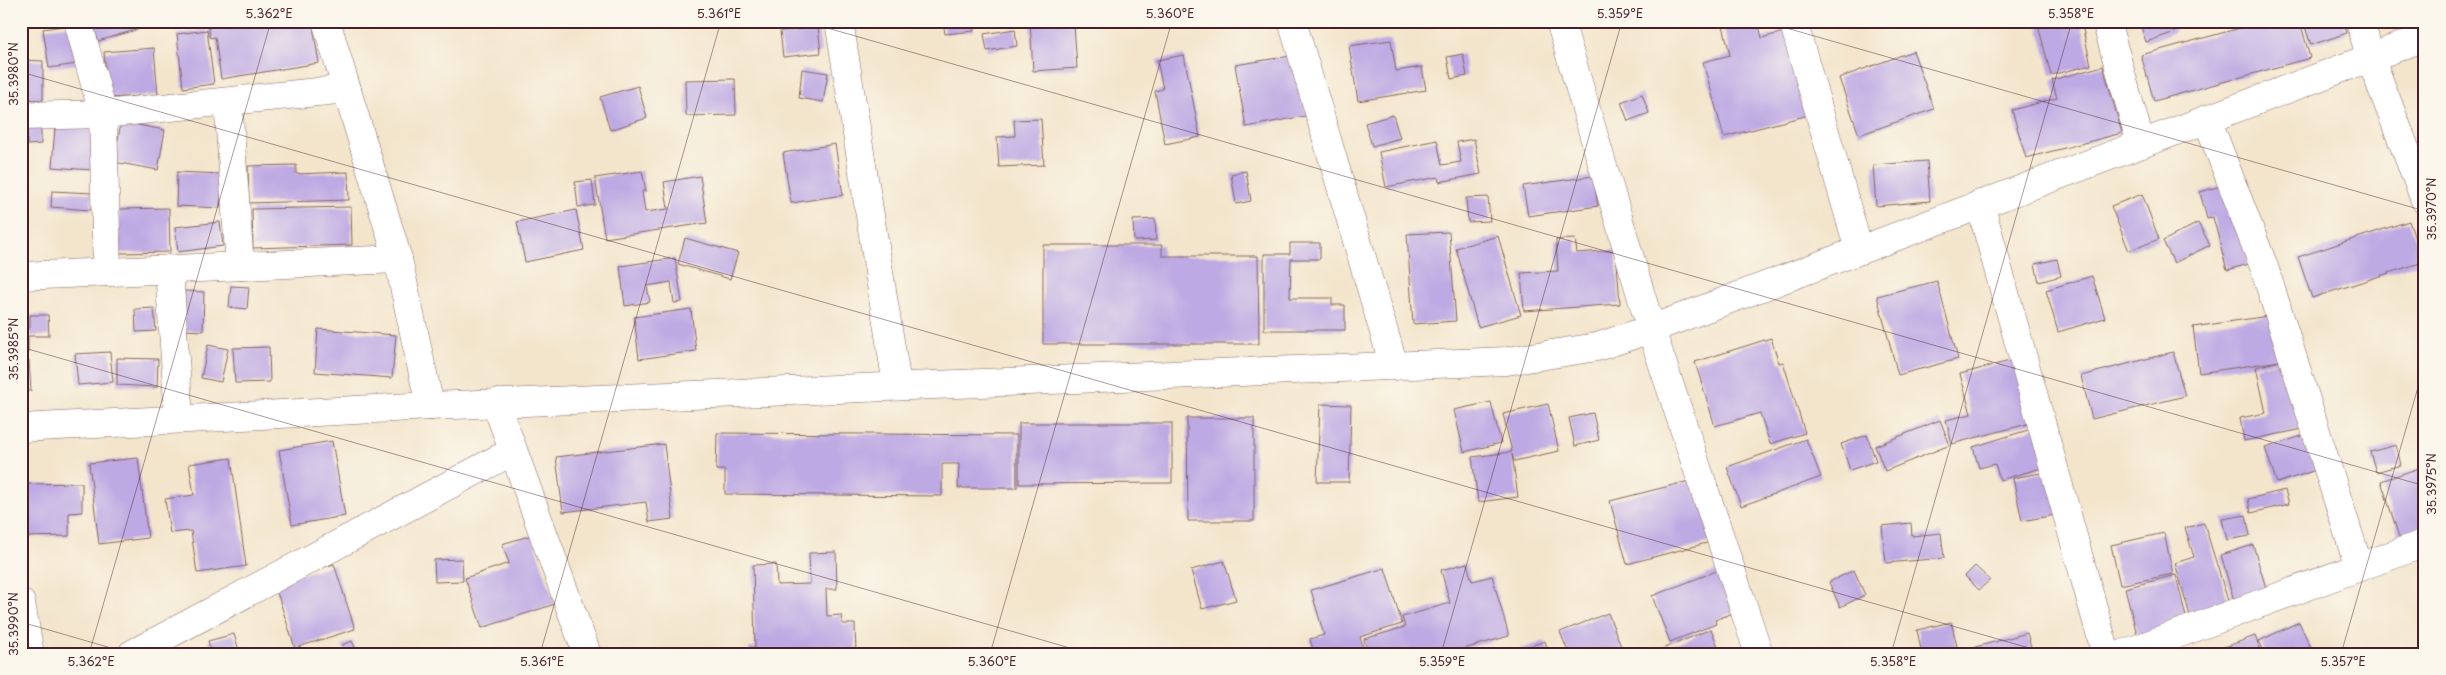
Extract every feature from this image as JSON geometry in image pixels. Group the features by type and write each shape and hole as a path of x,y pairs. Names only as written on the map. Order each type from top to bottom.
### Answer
{"street":[{"path":"78,21 103,114 107,272"},
{"path":"326,21 398,259 430,406"},
{"path":"839,21 897,385"},
{"path":"1292,21 1394,366"},
{"path":"1560,21 1651,329 1759,654"},
{"path":"1793,21 1860,250"},
{"path":"2106,21 2141,144"},
{"path":"2360,21 2370,57 2425,200"},
{"path":"21,428 496,403 1507,361 1597,347 1651,329 2425,37"},
{"path":"21,116 103,114 347,90"},
{"path":"228,102 240,266"},
{"path":"2207,119 2264,268 2359,567"},
{"path":"1980,204 2106,654"},
{"path":"21,276 398,259"},
{"path":"168,269 179,419"},
{"path":"496,403 587,654"},
{"path":"132,654 513,451"},
{"path":"2123,654 2425,543"},
{"path":"21,603 30,654"}],"building":[{"path":"98,21 137,21 139,29 98,41 93,23"},
{"path":"208,21 312,21 319,63 221,79 215,37 210,38"},
{"path":"943,21 973,21 974,31 945,34"},
{"path":"1030,21 1067,21 1067,24 1074,24 1077,68 1033,71"},
{"path":"1722,21 1758,21 1762,38 1787,31 1809,115 1724,137 1703,62 1730,55"},
{"path":"2037,21 2081,21 2091,65 2051,75"},
{"path":"2139,21 2171,21 2175,32 2146,42"},
{"path":"2266,21 2300,21 2310,58 2154,101 2141,55"},
{"path":"2303,21 2343,21 2347,33 2311,45"},
{"path":"71,25 77,64 49,68 43,29"},
{"path":"818,27 821,53 783,57 780,31"},
{"path":"1015,29 1017,46 987,51 984,34"},
{"path":"207,30 214,84 183,88 177,34"},
{"path":"1391,40 1396,71 1422,67 1426,90 1358,101 1349,46"},
{"path":"154,48 158,95 108,98 104,52"},
{"path":"1913,51 1934,109 1859,135 1839,78"},
{"path":"1463,54 1467,76 1451,79 1447,57"},
{"path":"1184,55 1200,137 1165,144 1155,91 1163,89 1157,60"},
{"path":"1296,55 1310,115 1246,127 1235,65"},
{"path":"21,60 43,61 43,100 21,99"},
{"path":"2103,66 2122,133 2026,158 2012,110 2057,98 2052,80"},
{"path":"802,69 828,73 823,102 799,98"},
{"path":"735,79 736,115 686,116 685,80"},
{"path":"638,86 647,118 610,130 600,97"},
{"path":"1642,94 1649,113 1628,121 1621,102"},
{"path":"1393,115 1400,138 1372,146 1365,123"},
{"path":"1041,119 1044,165 999,167 997,137 1015,136 1014,120"},
{"path":"121,122 165,130 158,170 114,162"},
{"path":"27,126 41,126 41,144 27,145"},
{"path":"55,126 95,129 92,170 52,167"},
{"path":"1474,139 1481,174 1439,182 1438,177 1386,187 1379,152 1437,140 1442,165 1461,162 1457,142"},
{"path":"835,144 843,195 791,203 783,153"},
{"path":"1927,161 1930,201 1876,206 1873,165"},
{"path":"296,165 296,174 348,172 349,200 249,203 248,166"},
{"path":"642,171 646,191 642,191 645,212 668,209 664,182 700,176 707,223 605,238 595,178"},
{"path":"1246,171 1251,201 1236,204 1231,174"},
{"path":"177,172 222,174 220,208 176,206"},
{"path":"1593,176 1598,206 1528,216 1523,186"},
{"path":"2246,179 2267,259 2227,270 2213,217 2207,219 2200,192"},
{"path":"592,180 595,205 578,207 575,182"},
{"path":"52,191 92,193 91,210 51,207"},
{"path":"2142,194 2159,239 2129,251 2111,206"},
{"path":"1488,197 1490,221 1468,222 1466,198"},
{"path":"351,207 352,245 253,248 252,209"},
{"path":"169,208 170,252 120,253 119,209"},
{"path":"576,210 584,250 525,262 517,222"},
{"path":"1155,219 1156,240 1134,241 1133,220"},
{"path":"2409,221 2423,262 2312,298 2298,257"},
{"path":"220,222 223,246 178,252 175,227"},
{"path":"2198,223 2210,245 2174,263 2163,241"},
{"path":"1449,232 1456,321 1413,324 1407,234"},
{"path":"1498,236 1521,315 1478,327 1456,248"},
{"path":"685,238 738,253 730,279 678,264"},
{"path":"1575,239 1577,253 1616,250 1620,304 1524,311 1521,273 1558,271 1556,240"},
{"path":"1290,243 1320,243 1320,259 1291,259 1290,298 1332,298 1332,305 1345,305 1345,330 1264,330 1264,254 1290,254"},
{"path":"1043,245 1162,245 1162,256 1258,256 1259,344 1043,344"},
{"path":"675,258 682,302 674,303 671,282 647,286 650,302 625,306 620,266"},
{"path":"2057,259 2061,276 2039,282 2035,264"},
{"path":"2092,276 2105,318 2058,332 2046,290"},
{"path":"1937,281 1958,359 1898,375 1877,296"},
{"path":"231,286 249,287 247,309 229,307"},
{"path":"185,291 204,292 203,331 183,330"},
{"path":"154,308 156,331 136,332 135,309"},
{"path":"691,309 696,351 639,359 634,317"},
{"path":"2289,313 2313,427 2244,441 2240,418 2266,413 2256,367 2280,361 2199,373 2193,327"},
{"path":"30,315 48,315 49,336 28,336 28,355 21,355 21,328 30,328"},
{"path":"318,329 396,335 392,378 315,372"},
{"path":"1771,338 1779,363 1783,362 1805,433 1770,444 1760,413 1715,426 1695,362"},
{"path":"208,345 228,349 221,382 201,378"},
{"path":"269,347 270,382 235,383 233,348"},
{"path":"110,352 113,382 78,385 75,354"},
{"path":"2173,352 2185,396 2092,419 2081,376"},
{"path":"2025,357 2042,420 1952,444 1946,420 1971,414 1960,374"},
{"path":"117,358 158,359 157,387 117,385"},
{"path":"29,360 31,391 21,391 21,361"},
{"path":"1491,402 1501,443 1464,452 1454,410"},
{"path":"1320,404 1351,405 1349,482 1317,482"},
{"path":"1548,404 1559,451 1514,461 1512,454 1518,497 1478,502 1472,457 1512,452 1503,414"},
{"path":"1593,413 1599,440 1575,446 1569,418"},
{"path":"1187,418 1254,418 1254,521 1188,521"},
{"path":"1940,420 1950,445 1885,471 1875,446"},
{"path":"1019,423 1172,423 1172,483 1019,484"},
{"path":"2044,425 2055,464 2000,480 1995,464 1979,468 1973,447"},
{"path":"717,433 1017,435 1017,488 958,488 959,464 942,464 942,496 725,494 725,470 716,470"},
{"path":"2308,434 2319,469 2277,483 2265,448"},
{"path":"1867,435 1876,461 1850,470 1841,444"},
{"path":"1806,439 1821,477 1741,506 1727,467"},
{"path":"332,441 345,516 292,525 279,450"},
{"path":"664,444 673,519 649,522 646,502 563,512 556,457"},
{"path":"2396,445 2401,465 2376,472 2370,452"},
{"path":"138,458 148,538 99,544 89,463"},
{"path":"231,458 246,566 197,573 191,531 170,533 165,499 194,495 189,464"},
{"path":"2425,466 2425,535 2401,543 2381,481"},
{"path":"2064,469 2072,512 2022,521 2013,478"},
{"path":"1701,478 1718,540 1627,564 1610,501"},
{"path":"82,483 82,512 69,513 69,536 23,537 22,484"},
{"path":"2285,490 2289,504 2251,513 2248,499"},
{"path":"2246,515 2250,536 2227,540 2222,519"},
{"path":"1911,523 1912,536 1941,533 1944,558 1886,563 1882,526"},
{"path":"2204,523 2230,607 2191,619 2175,563 2194,557 2185,528"},
{"path":"2164,533 2173,574 2120,585 2111,545"},
{"path":"532,535 555,604 482,628 465,578 509,563 502,544"},
{"path":"2253,545 2267,591 2234,601 2221,555"},
{"path":"836,552 837,589 826,589 827,616 841,615 842,624 855,624 856,654 750,654 749,648 755,648 753,565 776,564 777,585 810,584 809,553"},
{"path":"462,559 463,581 435,582 434,560"},
{"path":"1224,561 1236,600 1202,609 1191,570"},
{"path":"1467,563 1472,581 1492,576 1509,636 1446,654 1368,654 1364,639 1405,627 1402,617 1450,603 1441,570"},
{"path":"1737,563 1753,605 1715,620 1716,624 1670,642 1652,596"},
{"path":"334,564 355,629 295,648 274,583"},
{"path":"1975,566 1990,580 1979,590 1965,576"},
{"path":"1385,568 1402,624 1360,637 1365,654 1314,654 1310,639 1324,635 1311,590"},
{"path":"1854,570 1865,595 1840,607 1829,582"},
{"path":"2176,575 2189,630 2139,642 2125,588"},
{"path":"1608,613 1624,654 1569,654 1560,632"},
{"path":"1951,622 1959,654 1922,654 1917,630"},
{"path":"2299,622 2314,654 2265,654 2259,641"},
{"path":"1711,629 1721,654 1661,654 1660,650"},
{"path":"2027,633 2033,654 1961,654 1961,651"},
{"path":"234,634 240,654 207,654 211,652 208,641"},
{"path":"2255,636 2262,654 2206,654"},
{"path":"352,641 358,654 346,654 342,645"},
{"path":"1545,641 1549,654 1519,654 1518,650"}]}
